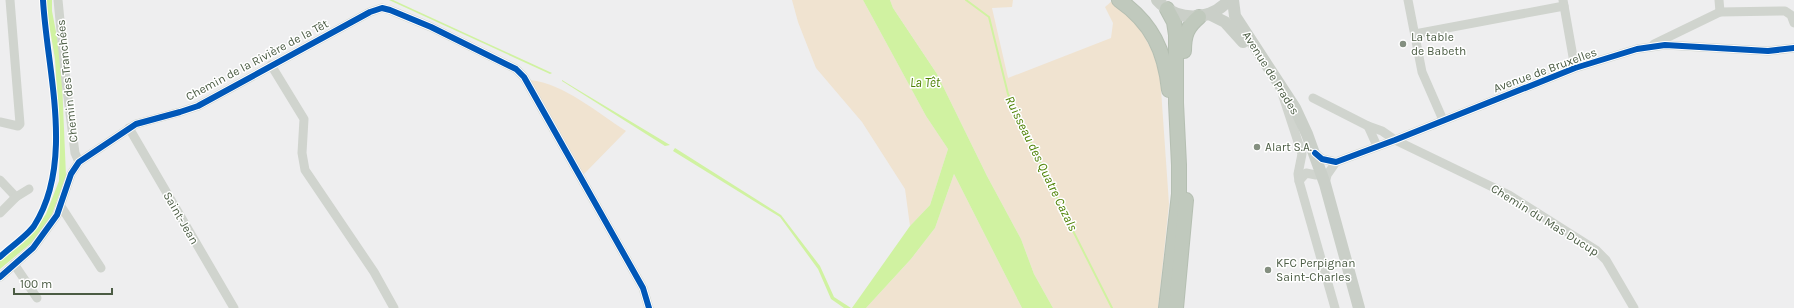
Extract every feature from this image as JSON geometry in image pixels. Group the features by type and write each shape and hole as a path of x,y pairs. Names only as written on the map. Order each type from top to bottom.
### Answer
{"highway":[{"path":"1119,0 1146,24 1156,39 1163,56 1168,79 1175,169 1175,220"},
{"path":"1162,4 1174,22 1176,35 1187,185 1183,248 1176,308"},
{"path":"1166,308 1179,194 1180,84 1185,32 1190,25 1204,16"}],"main road":[{"path":"1162,4 1181,15 1204,16 1222,7 1229,0"},
{"name":"Avenue de Prades","path":"1233,0 1235,16 1295,108 1315,153 1359,308"},
{"name":"Avenue de Prades","path":"1204,16 1225,22 1236,32 1283,96 1305,144 1316,175 1354,308"}],"street":[{"path":"0,122 18,126 20,124 10,0"},
{"name":"Chemin des Tranchées","path":"58,0 75,153 79,162"},
{"path":"1408,0 1422,72 1443,120"},
{"path":"1719,0 1720,12"},
{"path":"1415,34 1564,3 1575,68"},
{"name":"Chemin de la Rivière de la Têt","path":"79,162 136,124 198,106 370,12 382,8 430,27 516,69 529,84 642,288 649,308"},
{"path":"1650,47 1720,12 1785,11 1791,15 1794,23"},
{"name":"Avenue de Bruxelles","path":"1336,162 1575,68 1650,47 1665,45 1768,51 1794,48"},
{"path":"272,65 304,120 302,153 305,170 374,272 394,308"},
{"path":"1283,96 1302,154 1298,174 1299,181 1335,308"},
{"name":"Chemin du Mas Ducup","path":"1313,98 1368,126 1382,131 1395,140 1509,195 1596,250 1606,260 1634,308"},
{"path":"1368,126 1377,146"},
{"name":"Saint-Jean","path":"129,128 234,308"},
{"path":"1315,153 1322,159 1336,162 1327,175 1325,184"},
{"path":"0,277 33,248 57,215 71,174 79,162"},
{"path":"1299,181 1306,173 1316,175"},
{"path":"0,180 16,197"},
{"path":"0,213 16,197 29,189"},
{"path":"60,206 102,268"},
{"path":"14,264 37,298"}],"shaded area":[{"path":"792,0 863,0 926,116 948,149 930,205 910,226 905,189 862,122 816,68 798,22"},
{"path":"890,0 1013,0 1012,7 992,8 1008,78 1111,38 1113,23 1105,7 1112,1 1137,22 1153,53 1160,75 1169,204 1158,308 1053,308 1034,274 1021,239 987,176 937,74 893,8"},
{"path":"530,80 556,87 568,93 626,131 583,175"},
{"path":"954,174 1022,308 866,308 911,259 935,228"}],"water":[{"path":"47,0 52,0 52,11 61,58 66,176 51,217 36,239 0,269 0,261 23,243 46,214 59,181 60,142 55,59 47,12"},
{"path":"389,0 393,0 552,73 550,74"},
{"name":"La Têt","path":"863,0 890,0 893,8 937,74 987,176 1021,239 1034,274 1053,308 1022,308 954,174 935,228 911,259 866,308 852,308 910,226 930,205 948,149 926,116"},
{"path":"562,80 670,145 665,146"},
{"path":"675,148 781,215 820,266 834,297 851,308 844,308 831,299 818,269 780,217 673,151"}],"waterway":[{"name":"Ruisseau des Quatre Cazals","path":"966,0 989,17 1008,94 1066,217 1112,308"}],"cycle path":[{"path":"0,257 34,226 46,201 53,174 56,145 55,116 43,0"},
{"path":"0,277 33,248 57,215 71,174 79,162 136,124 198,106 370,12 382,8 431,27 516,69 524,77 643,288 649,308"},
{"path":"1315,153 1322,159 1336,162 1575,68 1637,49 1665,45 1768,51 1794,48"}],"place":[{"name":"La table de Babeth","path":"1403,44"},
{"name":"Alart S.A.","path":"1257,147"},
{"name":"KFC Perpignan Saint-Charles","path":"1268,270"}]}
